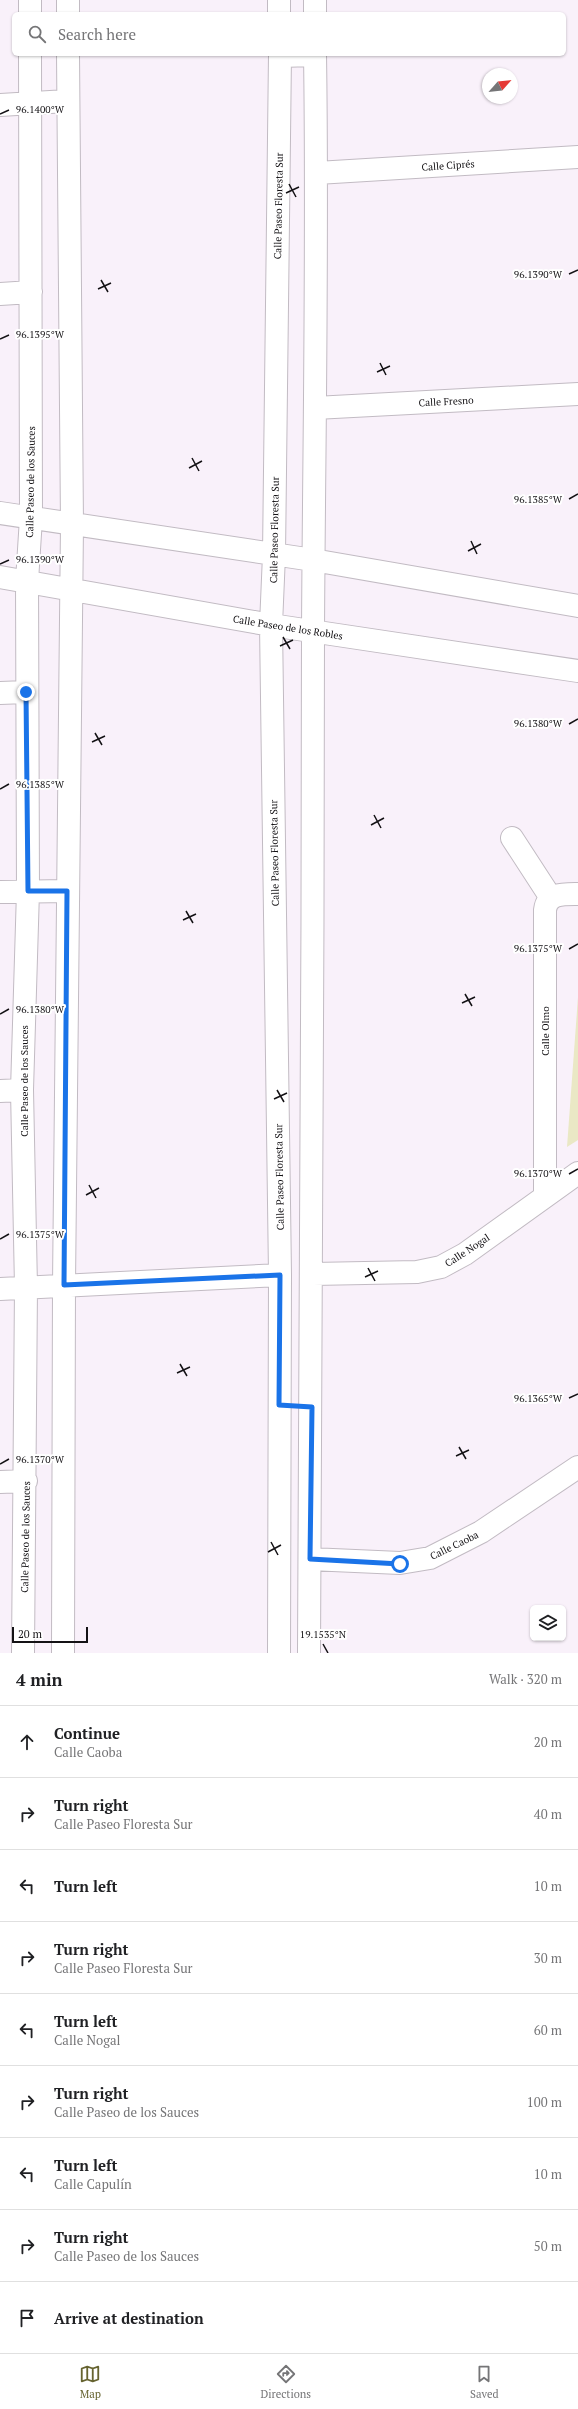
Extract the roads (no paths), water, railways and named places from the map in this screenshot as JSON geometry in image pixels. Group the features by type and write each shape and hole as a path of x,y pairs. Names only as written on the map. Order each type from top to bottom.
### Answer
{"street":[{"path":"30,0 30,12"},
{"path":"68,0 68,12"},
{"path":"279,0 279,12"},
{"path":"315,0 315,12"},
{"name":"Calle Paseo de los Sauces","path":"23,1653 26,1481 26,1287 22,1090 28,891 26,692 27,581 31,518 30,56"},
{"path":"63,1653 67,891 72,525 67,101 68,56"},
{"name":"Calle Paseo Floresta Sur","path":"279,1653 280,1275 271,625 274,555 280,56"},
{"path":"309,1653 313,1274 313,560 317,173 315,56"},
{"path":"0,106 67,101"},
{"name":"Calle Ciprés","path":"317,173 578,156"},
{"path":"0,294 31,292"},
{"name":"Calle Fresno","path":"314,408 578,394"},
{"path":"0,513 313,560 578,606"},
{"name":"Calle Paseo de los Robles","path":"0,577 271,625 578,671"},
{"path":"0,693 26,692"},
{"path":"512,838 551,898 558,895 578,894"},
{"path":"0,892 67,891"},
{"name":"Calle Olmo","path":"544,1195 545,910 546,902 551,898"},
{"path":"0,1091 22,1090"},
{"path":"278,1146 313,1145"},
{"name":"Calle Nogal","path":"313,1274 417,1272 441,1267 465,1254 544,1195 578,1172"},
{"path":"0,1289 280,1275"},
{"path":"279,1405 312,1407"},
{"name":"Calle Caoba","path":"310,1559 400,1564 430,1558 481,1532 578,1467"},
{"path":"0,1482 26,1481"}]}
